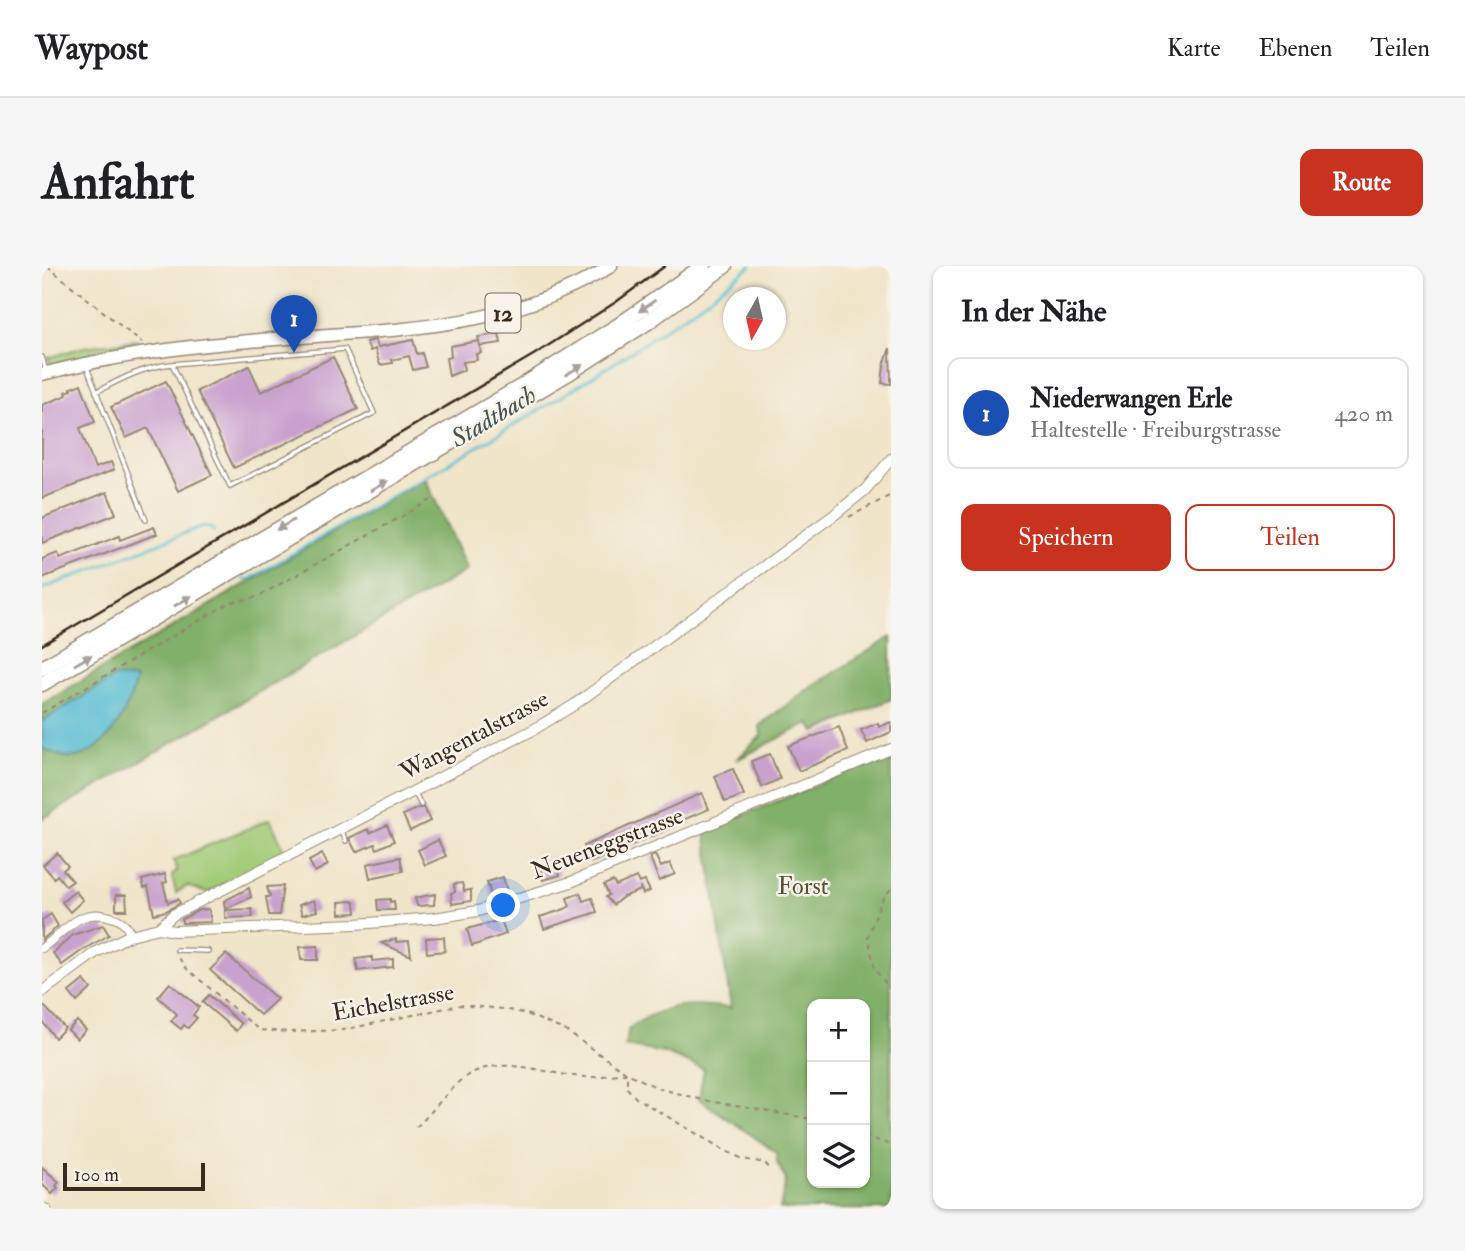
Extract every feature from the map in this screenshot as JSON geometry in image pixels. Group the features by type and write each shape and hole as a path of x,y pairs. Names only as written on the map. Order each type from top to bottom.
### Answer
{"highway":[{"path":"42,668 522,386 630,318 703,266"},
{"path":"42,684 567,374 648,322 724,266"}],"main road":[{"name":"12","path":"44,374 86,363 149,352 260,340 398,331 472,320 554,296 611,266"}],"street":[{"name":"Wangentalstrasse","path":"42,992 96,952 131,935 159,928 173,915 533,730 575,705 834,515 865,489 891,459"},
{"name":"Neueneggstrasse","path":"159,928 174,931 317,927 434,918 478,911 571,882 891,749"},
{"path":"42,948 76,920 91,914 102,914 124,922 131,935"},
{"path":"42,1206 47,1209"}],"lane":[{"path":"96,393 133,372 155,366 345,349 374,413 230,486 172,365"},
{"path":"42,357 44,374"},
{"path":"86,363 146,520"},
{"path":"414,791 421,805"},
{"path":"340,829 346,841"},
{"path":"177,950 208,951"}],"path":[{"path":"47,266 137,338 149,352"},
{"path":"834,515 849,517 891,495"},
{"path":"42,713 229,603 257,597 433,499"},
{"path":"891,889 881,901 868,936 875,970 891,990"},
{"name":"Eichelstrasse","path":"177,950 180,961 186,968 259,1030 343,1030 371,1026 438,1008 478,1005 504,1009 547,1022 587,1043 627,1073 658,1088 692,1098 807,1118"},
{"path":"416,1128 461,1080 480,1070 505,1066 524,1067 589,1077 627,1073 626,1088 636,1098 724,1150 743,1159 765,1163 772,1171"},
{"path":"870,1138 891,1145"}],"green space":[{"path":"137,340 143,347 88,355 56,364 50,363 48,358 84,347"},
{"path":"425,478 467,570 42,819 42,748 61,756 54,714 42,721 42,704"},
{"path":"891,637 891,699 815,732 809,723 736,760 761,736 760,725 808,689"},
{"name":"Forst","path":"891,754 891,1209 780,1209 786,1180 777,1162 776,1152 699,1099 704,1069 664,1053 625,1046 629,1028 666,1009 689,1005 731,1008 705,831"},
{"path":"270,819 285,852 207,893 187,886 176,893 172,876 177,870 174,860"}],"water":[{"path":"115,677 136,679 129,702 117,725 100,744 74,757 42,748 42,721"}],"building":[{"path":"499,334 501,343 480,346 479,342 481,353 476,354 477,360 463,362 464,370 449,376 446,358 451,357 450,346"},
{"path":"375,340 378,347 413,340 417,354 422,353 426,367 413,370 409,356 380,365 375,349 370,351 366,342"},
{"path":"890,348 891,384 882,383"},
{"path":"333,357 358,409 234,468 197,391 249,366 261,392"},
{"path":"166,381 212,475 178,491 148,428 126,438 111,407"},
{"path":"81,384 95,422 80,428 95,468 111,462 114,470 42,498 42,405 67,395 66,392 72,390 71,388"},
{"path":"107,492 116,514 42,543 42,518"},
{"path":"154,527 157,534 42,578 42,559 58,553 60,559 119,536 120,540"},
{"path":"891,722 891,732 867,743 861,730 878,723 879,727"},
{"path":"839,727 848,751 799,771 788,746"},
{"path":"770,754 780,779 762,787 751,761"},
{"path":"733,769 744,795 725,802 715,776"},
{"path":"702,793 709,809 591,862 584,846"},
{"path":"424,808 430,821 410,831 403,815"},
{"path":"387,825 394,841 377,849 375,844 356,852 349,838 368,829 370,833"},
{"path":"438,840 446,856 425,865 418,850"},
{"path":"57,853 68,866 63,870 73,881 66,886 57,875 54,878 43,865"},
{"path":"322,854 328,865 315,872 309,861"},
{"path":"655,855 661,867 670,863 675,874 659,881 650,857"},
{"path":"400,857 403,871 370,878 367,864"},
{"path":"557,866 560,875 543,880 540,871"},
{"path":"165,874 167,882 163,883 168,903 178,899 180,903 154,914 148,887 144,888 142,880"},
{"path":"503,877 507,891 491,895 487,882"},
{"path":"636,877 639,883 645,881 650,891 643,894 640,887 641,890 623,897 613,905 606,897 609,895 604,885 613,881 616,886"},
{"path":"462,883 464,891 471,890 471,901 452,904 454,884"},
{"path":"283,886 279,915 269,915 266,897 270,897 267,887"},
{"path":"249,888 251,897 225,909 224,901"},
{"path":"75,891 83,900 70,912 62,902"},
{"path":"580,893 583,901 592,898 597,912 544,929 540,917 570,906 567,898"},
{"path":"435,894 434,905 417,906 415,898"},
{"path":"116,895 126,895 127,910 116,910"},
{"path":"390,899 390,902 394,901 395,910 378,910 377,900"},
{"path":"314,900 317,911 302,915 299,905"},
{"path":"339,902 355,903 356,913 340,914"},
{"path":"209,909 211,922 182,923 182,919 199,910"},
{"path":"252,909 253,917 225,918 225,910"},
{"path":"51,914 58,926 42,940 42,920"},
{"path":"501,920 506,934 472,946 467,929"},
{"path":"103,925 109,935 62,965 53,953 73,935"},
{"path":"444,937 445,951 427,953 426,938"},
{"path":"396,939 396,942 409,941 411,956 381,943"},
{"path":"318,946 318,960 301,960 300,947"},
{"path":"226,954 277,999 260,1015 210,970"},
{"path":"372,957 372,961 393,959 393,967 358,971 356,959"},
{"path":"84,980 91,989 77,1002 69,992"},
{"path":"170,983 199,1007 193,1015 197,1018 188,1028 184,1025 181,1029 171,1021 177,1014 158,997"},
{"path":"209,995 241,1024 236,1031 202,1002"},
{"path":"42,1004 65,1028 55,1038 42,1021"},
{"path":"77,1021 86,1030 77,1039 68,1030"},
{"path":"42,1167 59,1182 56,1186 58,1188 52,1194 42,1184"}],"waterway":[{"name":"Stadtbach","path":"243,579 248,580 568,392 692,310 751,266"},
{"name":"Stadtbach","path":"42,589 203,526 214,531"}],"railway":[{"path":"42,645 535,354 616,302 665,266"}],"place":[{"name":"Niederwangen Erle","path":"294,353"}]}
